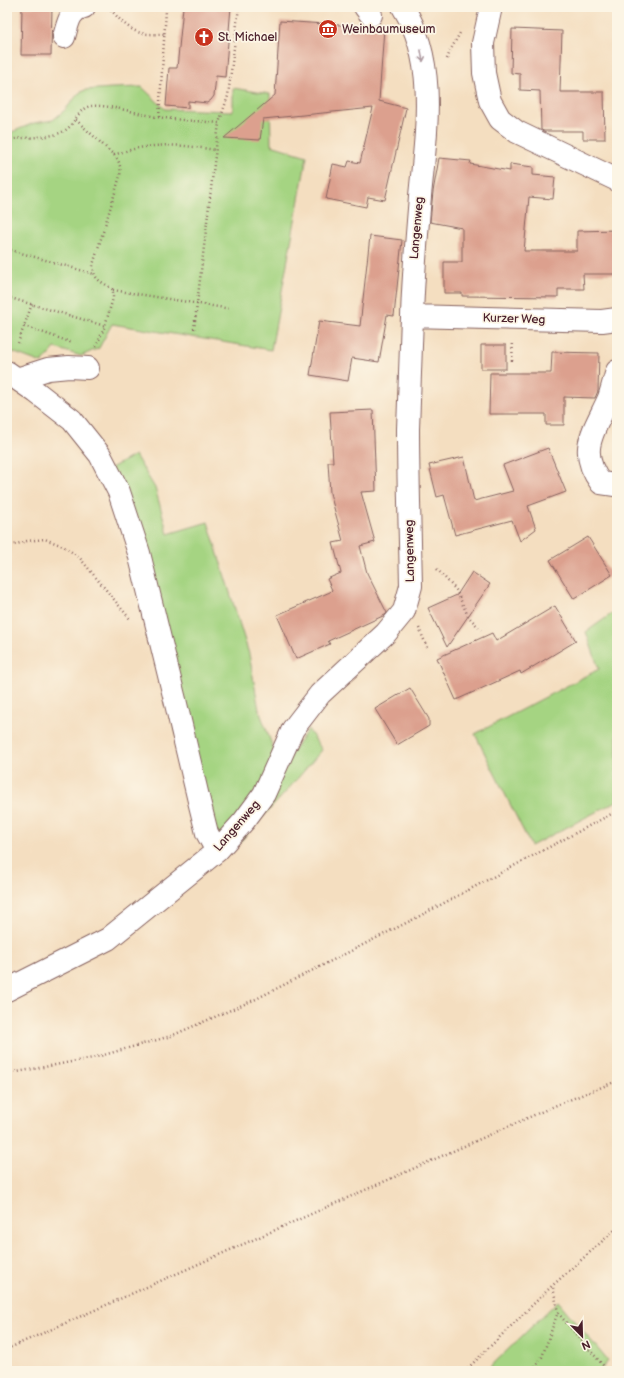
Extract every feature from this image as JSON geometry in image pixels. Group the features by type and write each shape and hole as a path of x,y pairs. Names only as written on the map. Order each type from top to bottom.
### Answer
{"street":[{"path":"64,36 70,15 78,8 84,7"},
{"name":"Langenweg","path":"7,990 108,939 217,851 244,821 264,794 293,729 320,694 386,633 404,611 411,586 408,430 414,269 428,115 426,86 420,46 410,18 403,7"},
{"path":"491,7 483,43 484,73 490,101 500,119 517,132 617,180"},
{"name":"Kurzer Weg","path":"412,316 602,321 617,319"},
{"path":"12,375 70,367 89,358"},
{"path":"617,371 609,396 590,438 588,454 594,474 601,483 617,484"},
{"path":"12,375 72,420 100,455 119,492 139,553 207,833 217,851"}],"path":[{"path":"107,7 137,32 143,34 164,34"},
{"path":"158,117 166,10 168,7"},
{"path":"194,328 215,150 219,123 228,96 239,7"},
{"path":"426,86 434,84 441,79 450,51 462,31"},
{"path":"7,141 16,138 55,134 65,130 81,111 89,106 99,106 158,117 219,123"},
{"path":"75,118 114,155 121,169 93,265 94,274 97,279 113,290 231,309"},
{"path":"114,155 124,151 164,145 186,145 215,150"},
{"path":"7,249 94,274"},
{"path":"89,358 96,348 105,326 113,290"},
{"path":"7,297 105,326"},
{"path":"18,343 32,304"},
{"path":"24,326 78,345"},
{"path":"7,547 27,541 45,539 63,546 79,557 132,621"},
{"path":"437,569 456,590 468,616 481,630"},
{"path":"7,1070 17,1072 93,1058 171,1036 256,999 414,919 617,811"},
{"path":"7,1349 559,1104 617,1081"},
{"path":"465,1371 552,1286 617,1228"},
{"path":"552,1286 558,1312 608,1371"},
{"path":"533,1371 542,1357 558,1312"}],"green space":[{"path":"142,87 165,109 233,111 233,88 270,94 271,145 307,156 271,350 112,324 99,348 81,356 55,348 42,363 7,350 7,134 34,123 53,120 65,110 79,93 85,90"},
{"path":"135,455 155,488 168,534 208,522 249,654 259,710 281,769 308,729 322,750 237,845 205,849 123,518 100,474"},
{"path":"617,610 617,801 531,846 475,734 599,669 586,632"},
{"path":"558,1301 608,1361 600,1371 486,1371"}],"building":[{"path":"22,7 52,7 51,55 21,55"},
{"name":"St. Michael","path":"183,7 231,7 225,77 216,76 214,96 211,100 207,103 188,101 188,108 166,106 169,68 177,68"},
{"path":"280,21 384,28 379,101 406,108 385,200 368,197 366,207 326,199 333,164 347,167 349,161 360,163 373,108 263,119 260,140 224,138 275,95"},
{"path":"512,29 562,31 560,92 604,92 605,139 583,139 583,131 541,130 540,91 520,90 520,74 511,73"},
{"path":"439,158 471,161 470,164 510,171 510,164 533,167 533,175 555,177 553,199 529,197 524,251 577,251 577,231 617,230 617,274 583,274 584,289 558,289 558,297 462,296 462,293 444,293 444,262 462,262 462,228 430,222 433,192"},
{"path":"370,236 402,240 394,316 387,315 379,362 352,358 348,381 310,375 319,321 360,326"},
{"path":"481,345 506,345 506,369 481,369"},
{"path":"552,352 599,353 598,391 595,398 564,397 564,425 546,425 546,414 489,414 490,373 551,373"},
{"path":"373,410 376,491 361,492 375,542 360,546 367,573 387,613 328,641 330,644 296,659 277,615 330,592 332,590 327,579 341,573 333,543 343,541 330,493 328,462 333,462 330,412"},
{"path":"548,448 566,492 528,506 536,529 520,541 512,520 455,535 444,495 437,497 429,465 464,457 474,501 513,491 503,465"},
{"path":"588,537 612,575 574,599 550,560"},
{"path":"472,572 490,584 447,647 428,608 457,595"},
{"path":"555,606 576,641 521,674 520,671 456,700 437,658 492,633 496,641"},
{"path":"410,688 429,719 429,726 397,745 375,709"}],"place":[{"name":"Weinbaumuseum","path":"328,29"},
{"name":"St. Michael","path":"204,37"}]}
